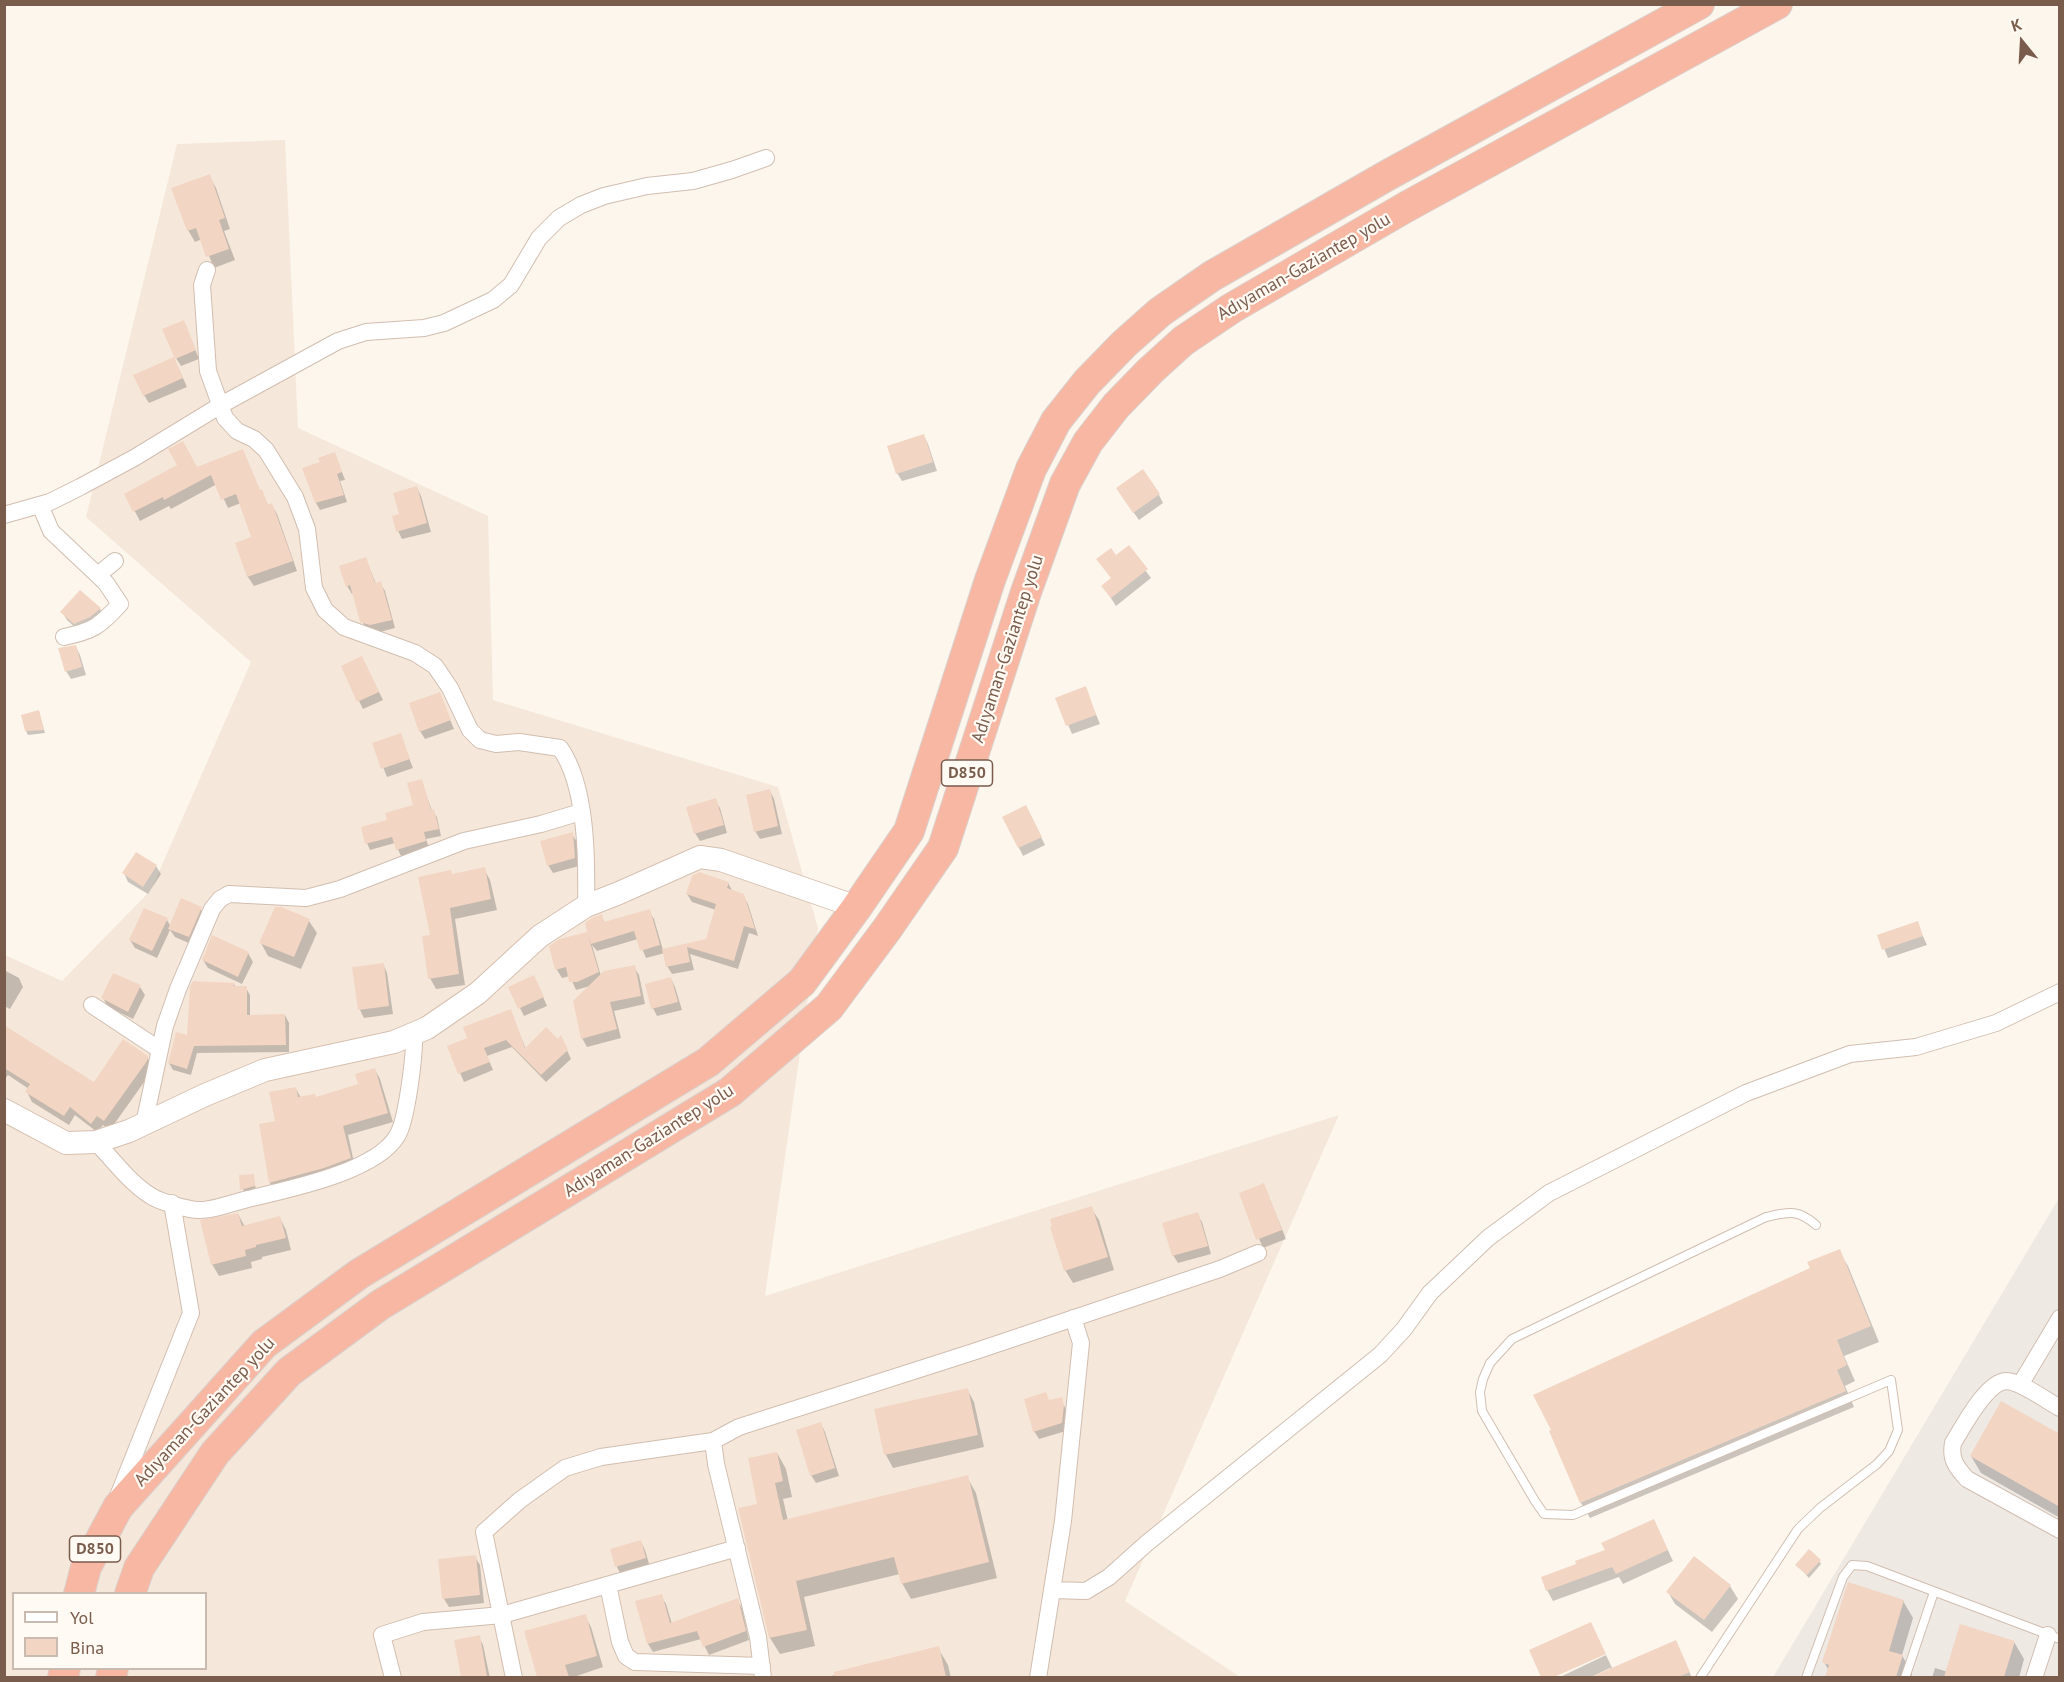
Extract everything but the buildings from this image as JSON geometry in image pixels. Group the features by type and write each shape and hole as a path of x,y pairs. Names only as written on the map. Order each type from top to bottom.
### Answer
{"highway":[{"name":"Adıyaman-Gaziantep yolu","path":"80,1592 86,1567 118,1507 264,1344 359,1274 708,1062 802,981 857,907 909,831 990,580 1031,469 1056,421 1088,382 1124,344 1160,312 1212,276 1388,175 1699,4"},
{"name":"Adıyaman-Gaziantep yolu","path":"130,1592 139,1568 215,1453 289,1372 380,1305 730,1092 829,1007 888,929 943,848 1026,592 1065,484 1088,442 1116,406 1150,371 1183,341 1232,308 1406,207 1777,4"}],"street":[{"path":"4,514 50,502 134,458 220,405 338,341 366,332 424,328 444,323 493,300 511,285 539,238 559,218 581,205 604,196 647,186 693,181 766,158"},
{"path":"207,270 202,285 208,371 225,418 237,431 254,439 266,450 294,497 308,529 314,588 325,610 344,627 415,653 435,666 450,688 470,730 480,740 496,744 519,742 560,748 574,775 581,812 587,863 586,906"},
{"path":"40,505 51,531 106,583 120,604 102,623 84,633 64,637"},
{"path":"98,575 115,561"},
{"path":"144,1124 165,1026 212,909 220,899 229,894 306,898 340,889 464,841 541,824 581,812"},
{"path":"4,1110 66,1143 96,1142 144,1124 265,1070 394,1042 427,1028 478,993 540,936 586,906 700,857 721,860 857,907"},
{"path":"1052,1590 1086,1591 1108,1577 1380,1355 1404,1329 1430,1293 1488,1238 1549,1193 1746,1092 1850,1054 1916,1047 1996,1023 2060,992"},
{"path":"92,1005 160,1050"},
{"path":"96,1142 123,1172 152,1197 200,1211 320,1181 356,1168 389,1148 398,1135 404,1117 415,1046 414,1033"},
{"path":"105,1529 191,1313 172,1203"},
{"path":"514,1677 484,1532 520,1500 565,1468 601,1456 713,1441 739,1427 1220,1269 1258,1253"},
{"path":"1038,1677 1063,1521 1082,1343 1073,1318"},
{"path":"2020,1385 2060,1318"},
{"path":"2060,1408 2020,1385 2006,1381 1995,1385 1986,1393 1953,1443 1951,1453 1955,1466 1967,1479 2060,1530"},
{"path":"608,1585 620,1642 626,1656 635,1662 762,1672 758,1637 716,1464 713,1441"},
{"path":"393,1677 382,1635 423,1622 502,1615 737,1548"},
{"path":"2034,1677 2054,1637"}],"lane":[{"path":"1700,1677 1797,1529 1890,1450 1898,1430 1891,1380 1573,1515 1557,1516 1544,1514 1534,1501 1482,1411 1481,1385 1490,1363 1512,1339 1766,1217 1787,1213 1805,1215 1816,1225"},
{"path":"1806,1677 1843,1577 1852,1565 1867,1566 2054,1637"},
{"path":"1905,1677 1934,1592"}],"shaded area":[{"path":"285,140 298,428 488,516 493,700 778,787 818,928 765,1296 1339,1115 1125,1601 1240,1677 5,1678 5,955 62,981 151,890 251,662 86,517 177,144"},
{"path":"2059,1198 2059,1677 1773,1677"}]}
